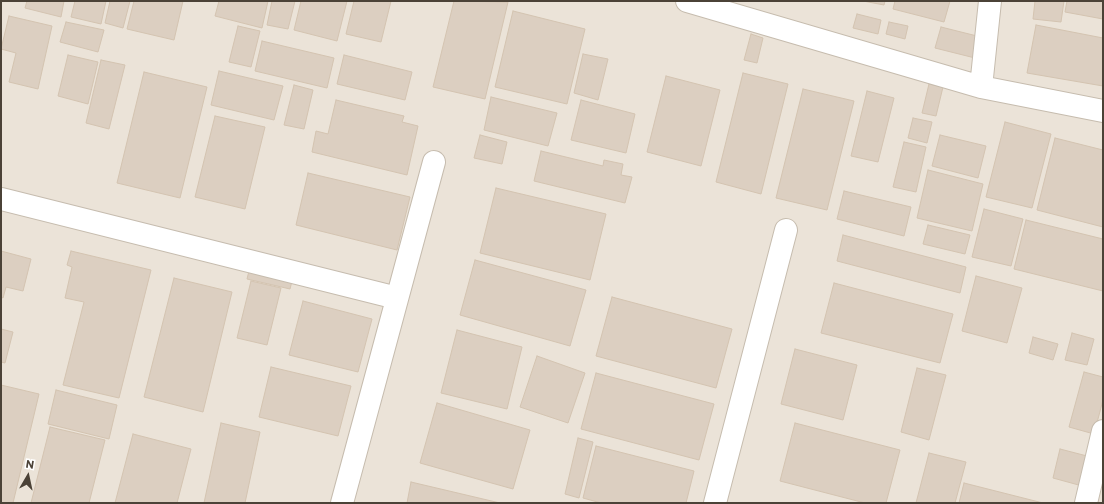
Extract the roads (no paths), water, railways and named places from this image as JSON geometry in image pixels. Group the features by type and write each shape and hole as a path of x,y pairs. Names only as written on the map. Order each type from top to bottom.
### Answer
{"street":[{"path":"687,1 981,87 1103,111"},
{"path":"981,87 990,1"},
{"path":"342,503 434,162"},
{"path":"1,199 397,298"},
{"path":"715,503 786,230"},
{"path":"1086,503 1102,441"}]}
